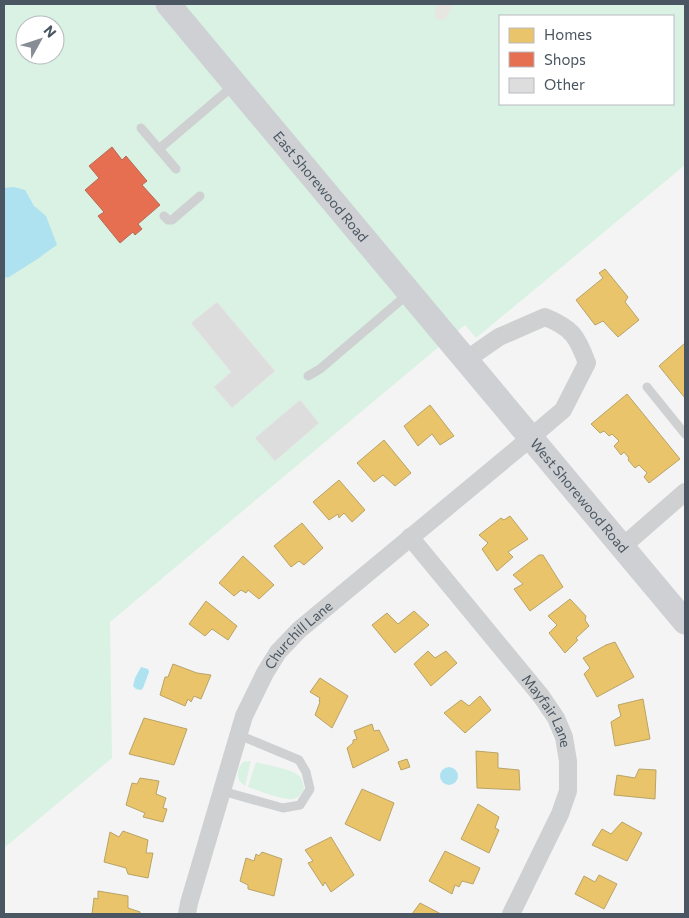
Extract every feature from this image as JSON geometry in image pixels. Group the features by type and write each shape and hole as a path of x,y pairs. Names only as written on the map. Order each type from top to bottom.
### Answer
{"main road":[{"name":"East Shorewood Road","path":"168,4 470,364"},
{"name":"West Shorewood Road","path":"470,364 685,622"}],"street":[{"path":"470,364 476,353 499,337 545,317 571,331 581,347 587,363 563,410 531,437"},
{"name":"Churchill Lane","path":"187,914 238,736 248,708 265,673 278,652 298,630 531,437"},
{"path":"622,547 685,492"},
{"name":"Mayfair Lane","path":"410,537 541,696 556,718 564,737 568,760 568,791 560,814 510,914"}],"lane":[{"path":"159,149 236,84"},
{"path":"141,128 176,169"},
{"path":"164,216 168,220 172,220 200,196"},
{"path":"308,376 320,369 410,292"},
{"path":"646,387 685,434"},
{"path":"222,791 283,808 300,805 310,789 306,772 299,760 238,736"}],"green space":[{"path":"4,4 685,4 685,165 476,338 465,325 110,622 112,758 4,848"},
{"path":"251,761 245,786 239,781 238,772 243,762"},
{"path":"256,762 284,769 300,776 304,789 299,797 286,799 248,787"}],"sand":[{"path":"437,4 453,4 447,17 440,21 435,18"}],"water":[{"path":"14,187 25,190 34,206 46,216 57,245 9,277 4,278 4,188"},
{"path":"141,667 148,669 149,672 141,690 133,686"},
{"path":"445,767 453,767 458,772 456,783 445,785 440,780 440,772"}],"building: Homes":[{"path":"605,269 628,297 625,302 639,320 618,337 603,321 595,325 576,300 603,278 599,273"},
{"path":"685,343 685,398 659,366"},
{"path":"627,394 680,459 649,483 644,477 647,473 639,465 635,468 624,452 621,455 614,446 619,441 612,434 609,436 604,431 600,433 591,424"},
{"path":"430,405 454,436 440,445 432,434 418,446 404,426"},
{"path":"384,440 411,473 395,486 383,475 374,482 357,463"},
{"path":"339,480 365,510 352,522 344,513 339,518 338,514 329,520 313,502"},
{"path":"510,516 528,539 508,552 513,557 497,571 482,549 488,543 479,535 501,518 504,520"},
{"path":"302,523 323,548 304,565 299,561 291,567 274,546"},
{"path":"539,555 543,555 563,587 530,611 514,589 523,584 513,575"},
{"path":"243,556 274,585 259,599 248,590 246,593 241,590 234,596 219,583"},
{"path":"570,599 586,616 585,620 589,626 576,638 578,640 565,653 549,633 557,625 548,616"},
{"path":"206,601 237,626 228,640 212,629 205,636 189,624"},
{"path":"414,611 429,625 395,653 372,625 387,613 398,624"},
{"path":"615,642 634,677 597,697 584,674 590,668 583,658"},
{"path":"428,651 435,658 446,651 457,663 431,686 414,664"},
{"path":"173,664 197,673 211,675 201,699 194,696 191,702 188,699 185,706 160,695 165,677 168,677"},
{"path":"320,678 348,696 332,728 315,715 320,698 310,692"},
{"path":"480,696 491,710 465,733 444,713 461,700 469,706"},
{"path":"643,699 650,739 615,746 611,722 621,716 618,705"},
{"path":"144,718 187,729 174,765 129,754"},
{"path":"372,724 374,731 379,730 389,750 353,768 347,748 353,743 353,740 357,739 354,731"},
{"path":"476,751 498,753 498,768 519,770 520,790 477,788"},
{"path":"407,759 410,767 401,770 398,762"},
{"path":"639,769 656,770 655,799 614,795 617,775 635,778"},
{"path":"140,778 159,781 156,794 166,798 163,808 167,809 163,822 143,817 145,813 126,805 132,783 137,784"},
{"path":"362,789 394,803 380,841 345,824"},
{"path":"478,804 499,817 495,828 499,830 489,853 461,839"},
{"path":"622,822 642,833 627,861 592,845 602,829 611,834"},
{"path":"123,831 148,840 146,853 153,853 148,878 128,874 126,868 104,862 110,832 119,837"},
{"path":"331,837 354,875 331,892 325,882 323,886 308,863 313,861 305,850"},
{"path":"445,851 480,868 473,884 462,881 459,887 455,885 452,894 429,881"},
{"path":"262,852 282,859 274,896 248,889 248,885 240,881 246,858 254,861 256,854 259,856"},
{"path":"599,875 617,884 604,909 575,894 584,876 595,882"},
{"path":"98,891 128,896 128,908 140,912 140,914 92,914 94,898 98,899"},
{"path":"420,903 441,914 412,914"}],"building: Shops":[{"path":"112,147 122,160 126,156 147,181 142,185 160,205 138,224 142,229 135,235 133,232 120,243 98,216 104,212 85,190 99,178 89,166"}],"building: Other":[{"path":"217,302 275,371 232,408 214,387 231,372 191,323"},
{"path":"300,400 319,423 275,461 255,438"}]}
